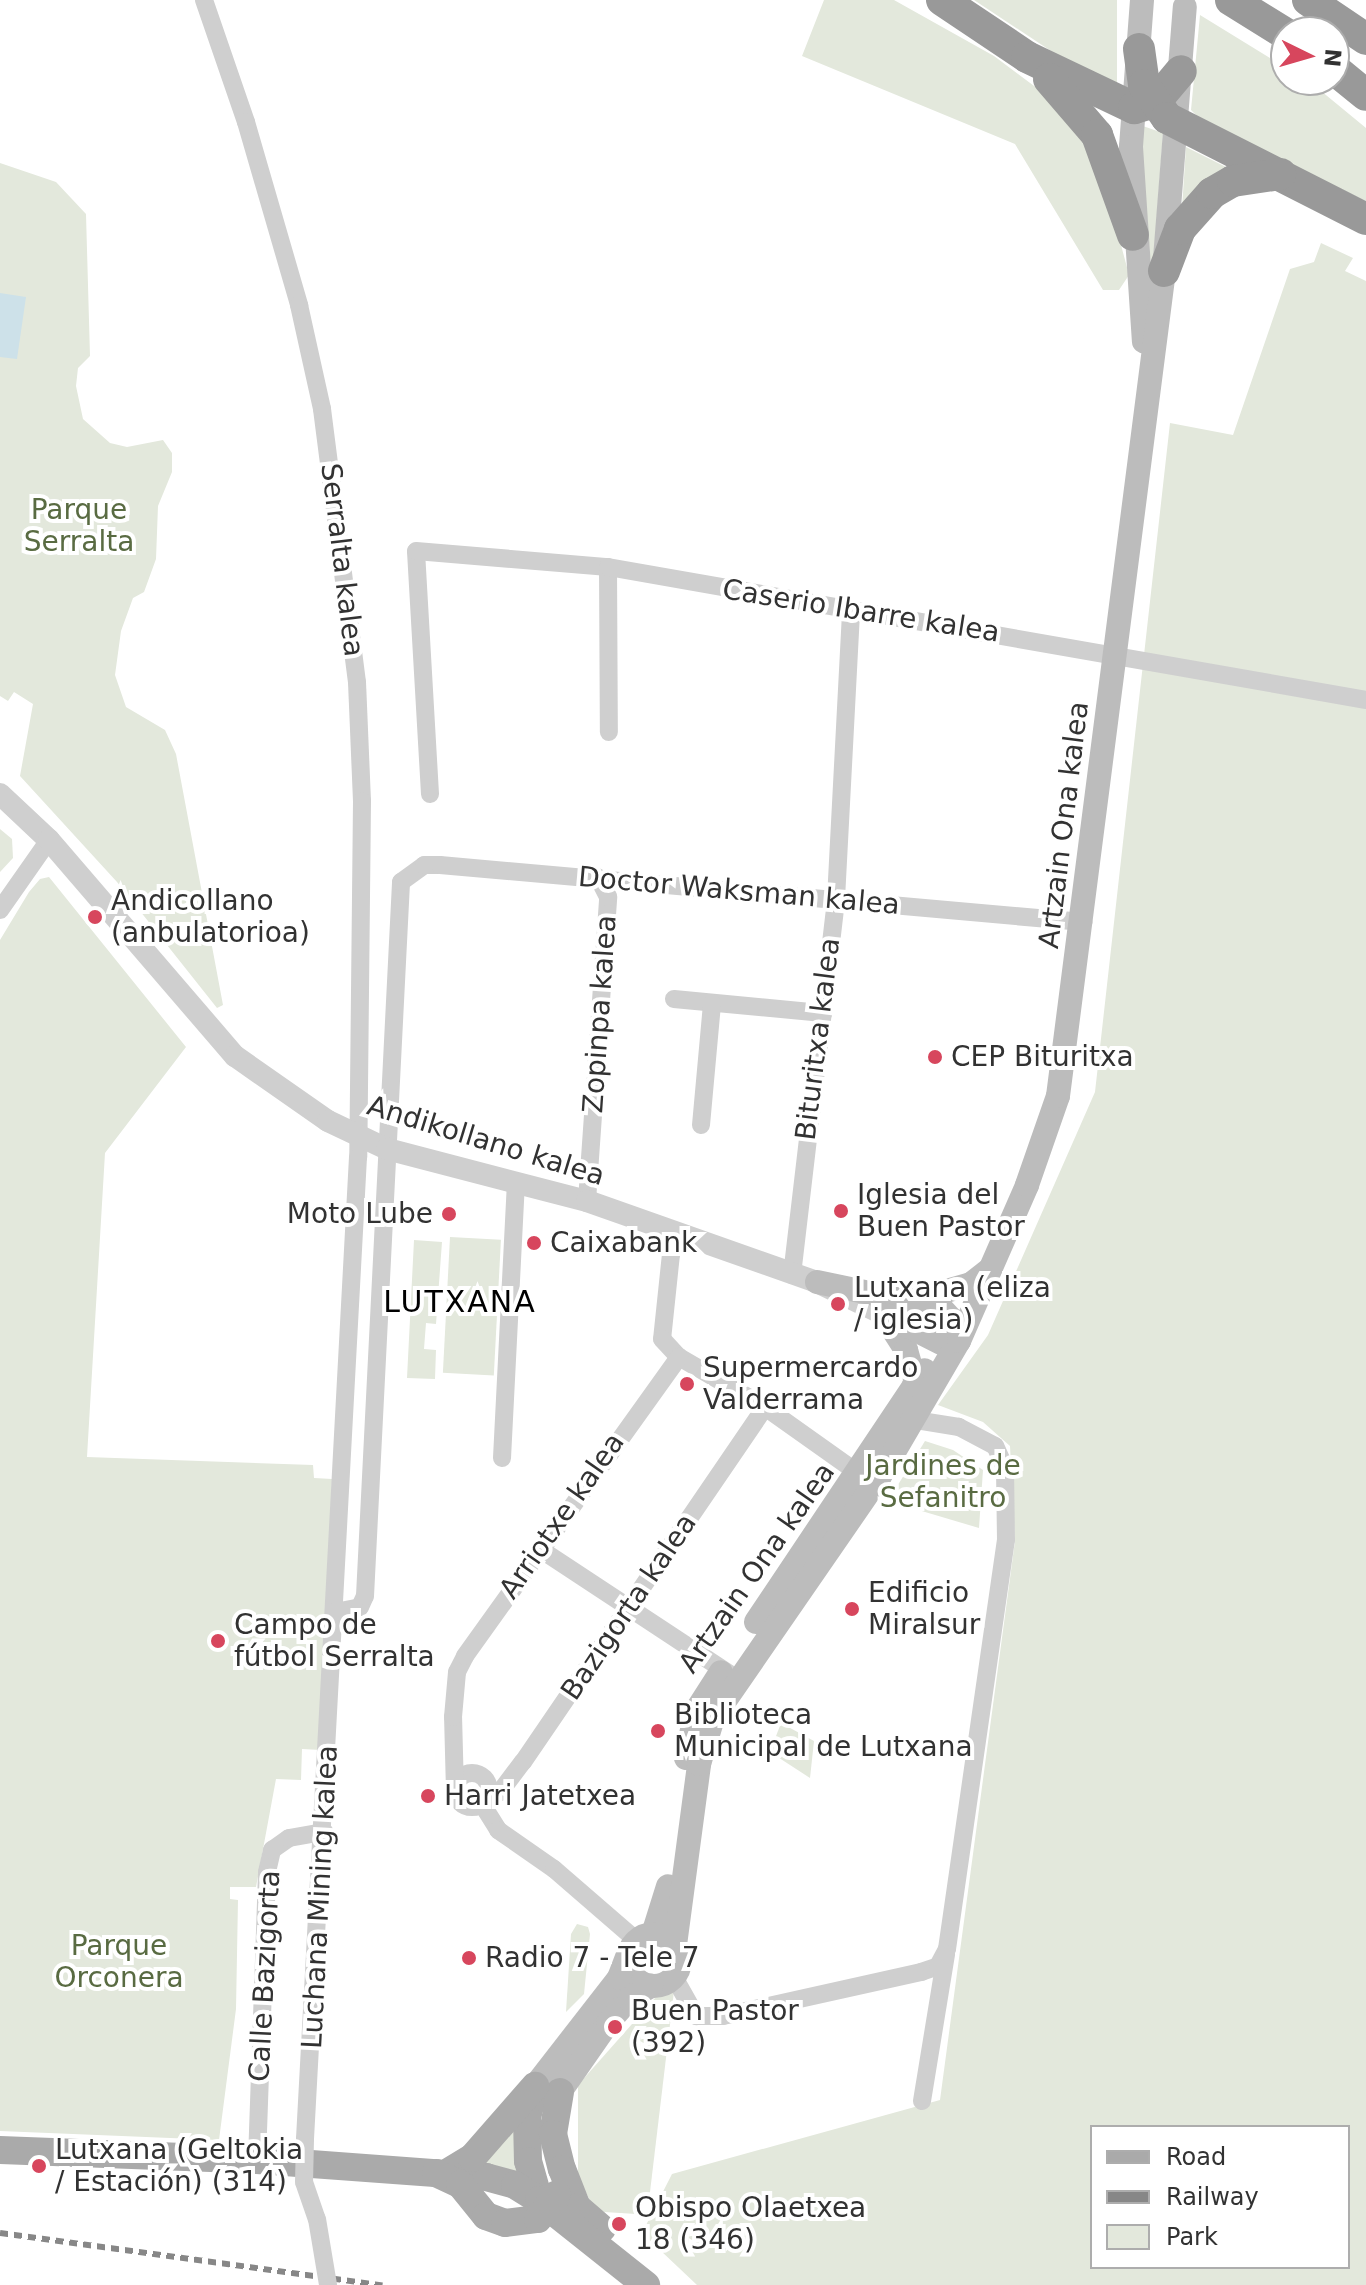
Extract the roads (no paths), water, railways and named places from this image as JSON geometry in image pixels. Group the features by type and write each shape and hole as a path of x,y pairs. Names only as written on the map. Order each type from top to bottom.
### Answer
{"highway":[{"path":"942,0 1027,57 1160,122 1280,174 1366,219"},
{"path":"1231,0 1270,24"},
{"path":"1308,0 1366,39"},
{"path":"1139,49 1144,85 1160,122"},
{"path":"1027,57 1097,135 1133,235"},
{"path":"1160,122 1181,71"},
{"path":"1164,271 1180,229 1212,193 1233,181 1280,174"}],"main road":[{"path":"1139,49 1142,0"},
{"path":"1181,71 1185,7"},
{"name":"Artzain Ona kalea","path":"1147,376 1133,235 1160,122"},
{"name":"Artzain Ona kalea","path":"866,1479 916,1384 952,1336 992,1268 1058,1096 1083,922 1147,376 1164,271 1160,122"},
{"path":"916,1300 971,1284 992,1268"},
{"path":"817,1282 916,1300 941,1308 952,1336"},
{"path":"883,1314 952,1336"},
{"path":"883,1314 906,1350 916,1384"},
{"name":"Artzain Ona kalea","path":"548,2089 639,1943 665,1908 691,1725 866,1479 915,1420 952,1336"},
{"name":"Artzain Ona kalea","path":"679,1987 680,1961 675,1945 705,1737 730,1674"},
{"path":"651,1986 631,1972 639,1943 675,1945"},
{"path":"440,2170 472,2158 548,2089 629,1999 651,1986 679,1987"},
{"path":"548,2089 527,2118 528,2161 553,2194 646,2285"},
{"path":"0,2150 440,2170 488,2169 553,2194 671,2285"},
{"path":"440,2170 460,2184 486,2216 505,2223 538,2219 553,2194"}],"street":[{"name":"Serralta kalea","path":"204,0 246,122 299,305 322,409 344,555 357,682 362,801 359,1138"},
{"name":"Caserio Ibarre kalea","path":"430,794 416,551 608,567 1366,700"},
{"path":"608,567 609,732"},
{"name":"Bituritxa kalea","path":"792,1275 836,899 851,612"},
{"name":"Andikollano kalea","path":"0,794 49,840 235,1056 359,1138 387,1149 587,1201 692,1241 817,1282 883,1314"},
{"path":"0,910 49,840"},
{"name":"Doctor Waksman kalea","path":"387,1149 401,882 424,865 598,877 1083,922"},
{"name":"Zopinpa kalea","path":"587,1201 608,897 598,877"},
{"path":"674,999 823,1013"},
{"path":"701,1125 712,1003"},
{"name":"Luchana Mining kalea","path":"328,2285 317,2219 304,2182 305,2139 324,1832 359,1138"},
{"path":"335,1612 360,1607 365,1596 387,1149"},
{"path":"357,1172 373,1170 385,1184"},
{"path":"502,1458 516,1182"},
{"path":"665,1231 671,1254 661,1323 662,1339 679,1357 765,1407 866,1479"},
{"path":"671,1254 692,1241"},
{"name":"Arriotxe kalea","path":"455,1791 451,1773 457,1672 540,1549 679,1357"},
{"name":"Bazigorta kalea","path":"484,1802 500,1792 523,1762 765,1407"},
{"path":"915,1420 959,1427 995,1446 1005,1468 1006,1540 922,2101"},
{"path":"540,1549 626,1610 730,1674"},
{"path":"484,1802 464,1805 455,1791 462,1776 477,1773 489,1785 484,1802 498,1830 554,1869 639,1943"},
{"name":"Calle Bazigorta","path":"257,2160 267,1872 272,1850 289,1838 324,1832"},
{"path":"679,1987 696,2016 746,2010 921,1972 938,1966 947,1949"}],"railway":[{"path":"0,2233 382,2285"}],"place":[{"name":"Andicollano (anbulatorioa)","path":"95,917"},
{"name":"CEP Bituritxa","path":"935,1057"},
{"name":"Iglesia del Buen Pastor","path":"841,1211"},
{"name":"Moto Lube","path":"449,1214"},
{"name":"Caixabank","path":"534,1243"},
{"name":"Lutxana (eliza / iglesia)","path":"838,1304"},
{"name":"Supermercardo Valderrama","path":"687,1384"},
{"name":"Edificio Miralsur","path":"852,1609"},
{"name":"Campo de fútbol Serralta","path":"218,1641"},
{"name":"Biblioteca Municipal de Lutxana","path":"658,1731"},
{"name":"Harri Jatetxea","path":"428,1796"},
{"name":"Radio 7 - Tele 7","path":"469,1958"},
{"name":"Buen Pastor (392)","path":"615,2027"},
{"name":"Lutxana (Geltokia / Estación) (314)","path":"39,2166"},
{"name":"Obispo Olaetxea 18 (346)","path":"619,2224"}],"district":[{"name":"LUTXANA","path":"460,1302"}],"park label":[{"name":"Parque Serralta","path":"79,526"},
{"name":"Jardines de Sefanitro","path":"943,1482"},
{"name":"Parque Orconera","path":"119,1962"}]}
